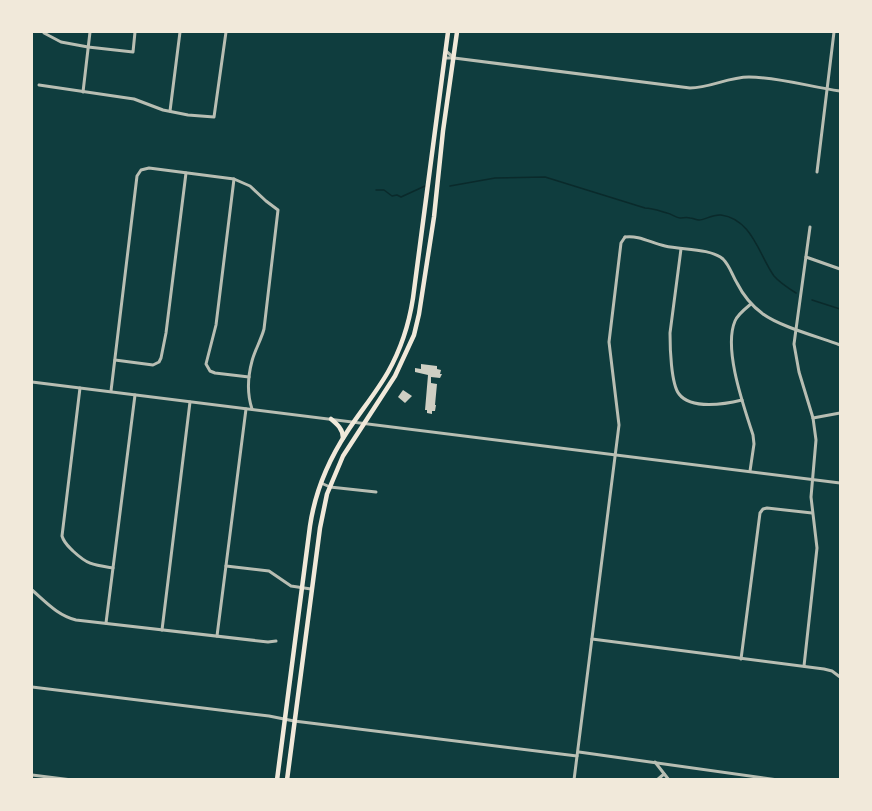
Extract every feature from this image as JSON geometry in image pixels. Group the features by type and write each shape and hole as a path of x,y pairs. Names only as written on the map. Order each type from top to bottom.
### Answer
{"main road":[{"path":"277,780 311,519 321,483 343,438 373,396 392,364 409,321 448,32"},
{"path":"287,780 322,513 343,456 395,376 411,344 417,324 434,217 457,32"},
{"path":"331,419 340,426 343,438"}],"street":[{"path":"83,92 90,32"},
{"path":"44,33 61,42 133,52 135,32"},
{"path":"170,111 180,32"},
{"path":"39,85 134,99 170,111 214,117 226,32"},
{"path":"817,172 834,32"},
{"path":"446,51 454,58"},
{"path":"445,58 690,88 708,87 732,78 750,77 840,91"},
{"path":"111,392 137,176 141,170 146,168 234,179 250,186 278,210 264,328 252,361 248,394 252,409"},
{"path":"114,360 153,365 161,358 186,173"},
{"path":"234,179 216,325 206,364 210,371 215,373 250,377"},
{"path":"804,666 817,548 811,496 816,440 813,418 794,344 810,226"},
{"path":"574,780 619,425 609,342 621,243 625,237 643,238 660,245 713,254 723,259 751,304 765,315 840,345"},
{"path":"681,249 670,333 675,389 681,397 694,402 721,404 742,400"},
{"path":"806,257 840,269"},
{"path":"750,471 753,435 735,376 732,331 736,319 751,304"},
{"path":"32,381 840,483"},
{"path":"80,388 62,536 66,544 85,562 95,566 113,568"},
{"path":"106,623 135,395"},
{"path":"162,630 190,402"},
{"path":"217,637 246,408"},
{"path":"813,418 840,413"},
{"path":"321,483 330,487 376,492"},
{"path":"741,658 760,513 767,508 812,513"},
{"path":"226,566 269,572 291,586 311,589"},
{"path":"32,590 52,609 69,618 217,637 276,641"},
{"path":"592,639 804,666 832,671 840,677"},
{"path":"32,687 285,718 294,721 655,762 778,780"},
{"path":"655,762 669,780"},
{"path":"726,780 727,772"},
{"path":"657,780 664,774"},
{"path":"32,775 72,780"}],"building":[{"path":"421,364 437,366 442,374 440,378 431,377 431,383 437,384 435,411 432,411 432,414 425,410 428,375 415,372 415,368 421,369"},
{"path":"403,390 412,396 405,403 398,397"}],"waterway":[{"path":"450,186 495,178 545,177 678,218 699,220 718,215 732,218 740,223 754,239 774,276 796,293"},
{"path":"376,190 384,190 392,196 401,197 425,186"},
{"path":"812,300 840,309"}]}
